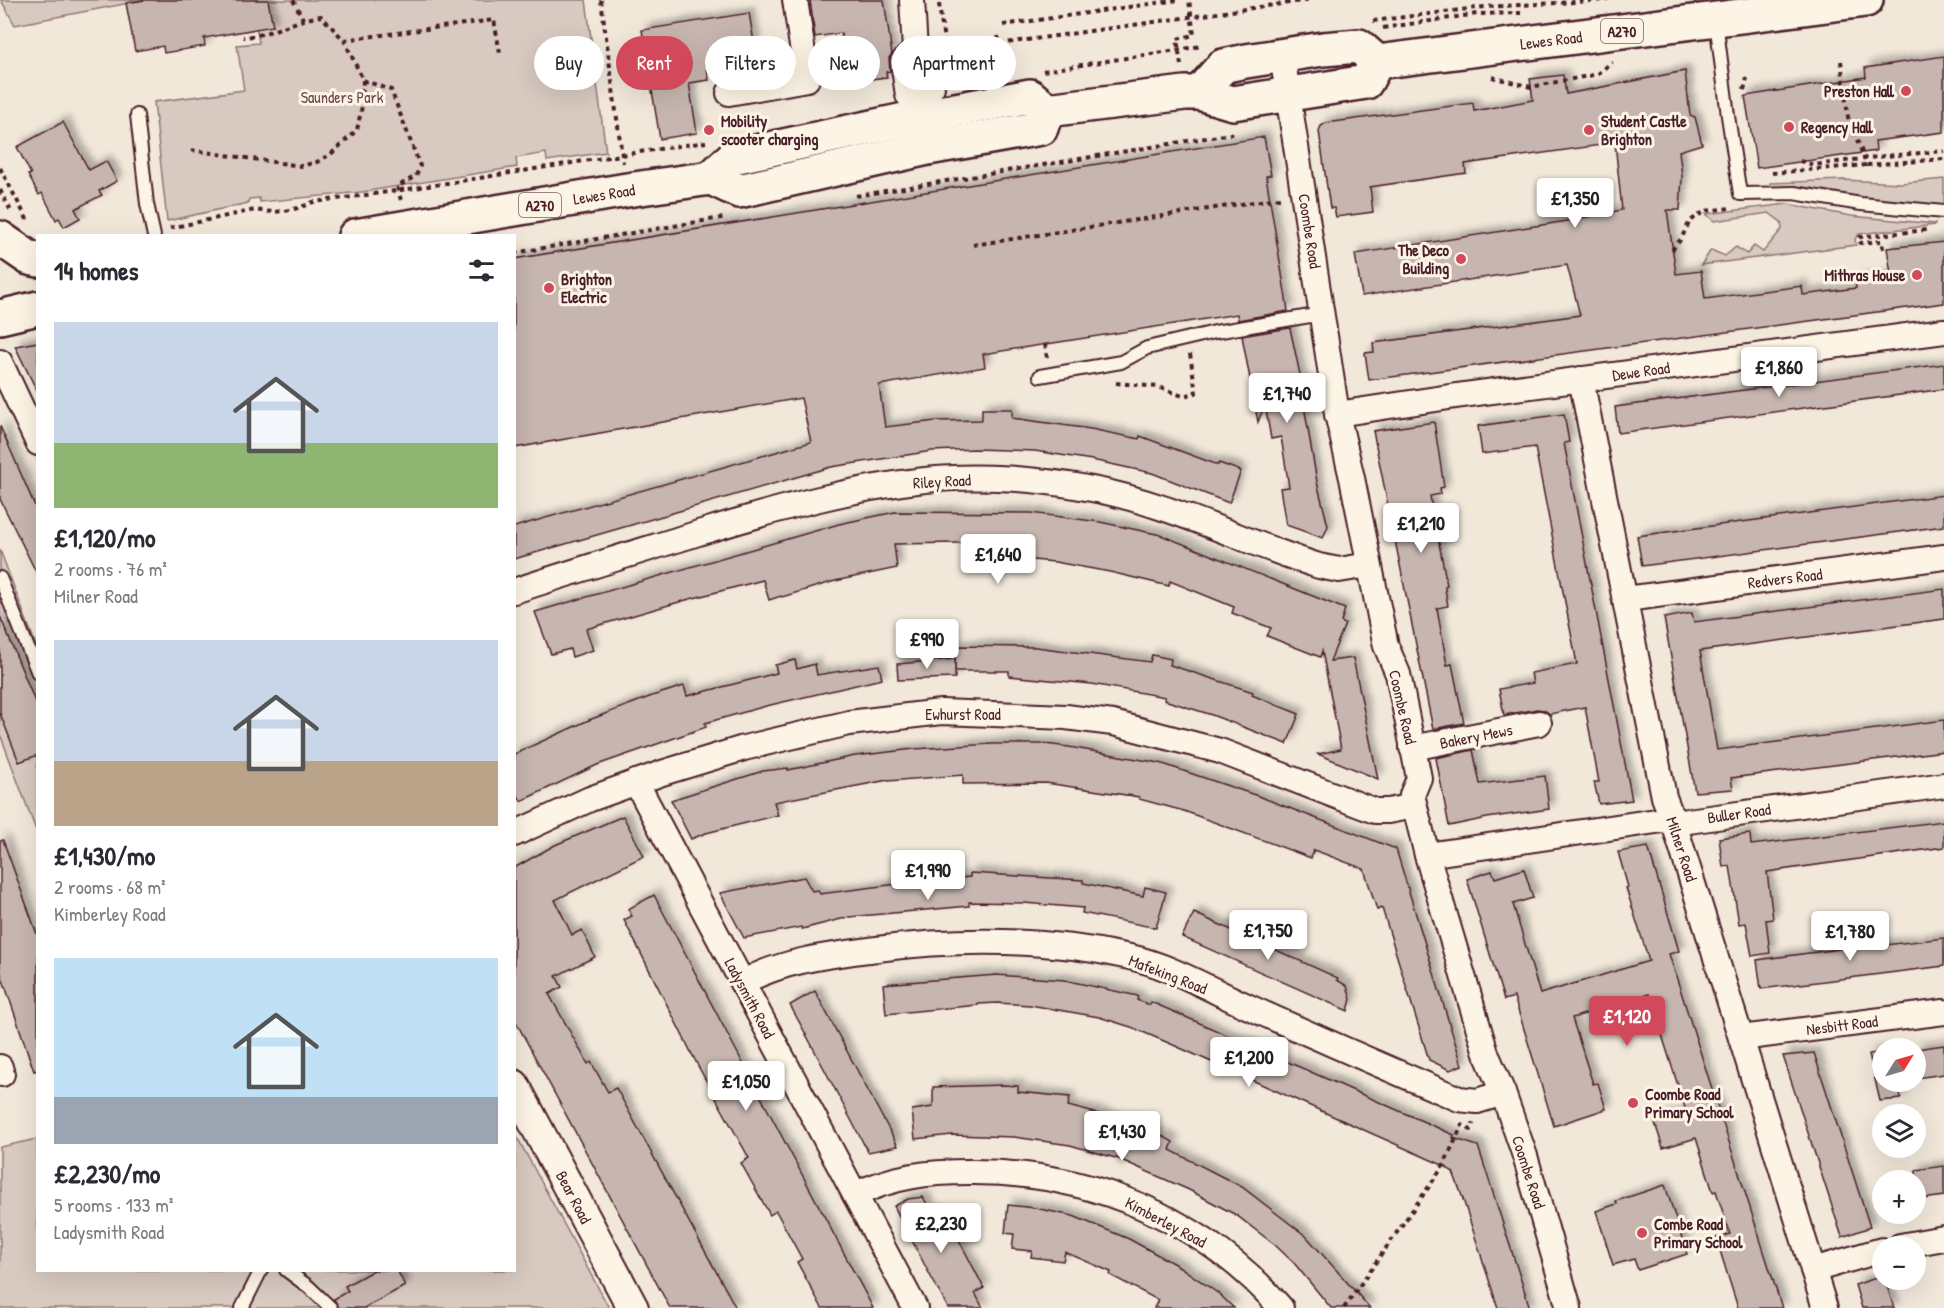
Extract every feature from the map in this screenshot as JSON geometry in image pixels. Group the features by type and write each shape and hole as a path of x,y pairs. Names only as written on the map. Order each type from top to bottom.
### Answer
{"main road":[{"name":"Lewes Road","path":"1377,62 1716,20 1766,6 1866,0"},
{"path":"1047,110 1041,128 928,148 739,191 711,178 733,158 922,109 1030,96 1047,110 1199,93 1233,103 1289,96 1366,82 1377,62 1359,46 1282,55 1223,66 1199,93"},
{"name":"Lewes Road","path":"370,234 711,178"},
{"path":"0,238 35,255"},
{"path":"0,317 36,308"}],"street":[{"path":"729,93 807,79 795,0"},
{"path":"912,0 915,50 929,58 932,87 922,109 928,148"},
{"name":"Coombe Road","path":"1282,55 1337,414 1353,478 1386,646 1398,674 1419,778 1412,795 1414,806 1486,1053 1525,1156 1569,1308"},
{"name":"Dewe Road","path":"1337,414 1944,331"},
{"path":"0,362 36,439"},
{"name":"Milner Road","path":"1581,379 1664,797 1825,1308"},
{"name":"Riley Road","path":"516,590 783,507 866,489 948,478 1051,482 1094,489 1173,510 1319,566 1339,570 1369,565"},
{"name":"Redvers Road","path":"1626,599 1944,557"},
{"name":"Ewhurst Road","path":"516,833 590,799 662,772 776,739 849,723 923,713 959,711 1066,717 1113,723 1220,751 1375,811 1414,806"},
{"name":"Bakery Mews","path":"1412,748 1539,723"},
{"name":"Ladysmith Road","path":"636,782 915,1308"},
{"name":"Buller Road","path":"1427,855 1663,820 1674,823 1944,785"},
{"name":"Mafeking Road","path":"742,983 789,965 884,948 924,944 1004,942 1075,948 1131,957 1164,969 1346,1052 1459,1099 1477,1101 1503,1093"},
{"name":"Nesbitt Road","path":"1741,1038 1944,1012"},
{"name":"Bear Road","path":"516,1089 633,1308"},
{"name":"Kimberley Road","path":"855,1195 886,1182 936,1172 1014,1173 1074,1183 1127,1200 1188,1230 1239,1267 1281,1308"},
{"path":"1926,1241 1944,1238"},
{"path":"1813,1270 1872,1253"}],"lane":[{"path":"1716,20 1740,194 1794,193 1861,204 1944,212"},
{"path":"137,116 147,204 154,233"},
{"path":"1040,376 1121,362 1148,348 1215,332 1322,314"},
{"path":"0,578 36,668"},
{"path":"242,1308 260,1272"},
{"path":"289,1272 331,1308"}],"path":[{"path":"293,0 303,19"},
{"path":"601,0 627,190"},
{"path":"1003,25 1178,0"},
{"path":"1180,38 1194,35 1189,0"},
{"path":"1016,42 1309,0"},
{"path":"191,150 301,166 317,162 331,154 357,130 362,106 363,80 344,40 321,16 303,19 258,36 243,37"},
{"path":"344,40 494,20 500,53"},
{"path":"1841,61 1848,117 1867,165"},
{"path":"363,80 391,90 420,166 416,176 397,187 409,227"},
{"path":"855,196 1243,132"},
{"path":"154,233 255,210 268,213 300,208 313,202 399,191 711,141"},
{"path":"1800,161 1814,165 1944,151"},
{"path":"1763,174 1944,159"},
{"path":"0,168 28,221 35,255"},
{"path":"973,245 1304,194"},
{"path":"516,253 739,215"},
{"path":"1883,249 1882,241 1860,243 1858,239 1930,229"},
{"path":"1344,1308 1444,1165 1461,1129"}],"green space":[{"path":"1,0 145,0 15,25"},
{"name":"Saunders Park","path":"252,0 586,0 591,36 534,36 534,90 598,90 606,152 547,161 546,153 516,158 517,167 362,192 260,202 259,198 249,199 248,203 167,221 154,102 244,90 237,45 259,43"},
{"path":"1944,179 1944,212 1771,193 1770,183 1843,180 1901,183"},
{"path":"1787,204 1851,216 1935,225 1859,234 1855,239 1856,245 1701,265 1711,250 1725,256 1736,247 1747,254 1754,246 1763,252 1782,229 1781,222 1769,213 1714,221 1706,214"},
{"path":"0,550 36,645 36,830 0,734"},
{"path":"516,1135 609,1308 0,1308 0,1147 36,1139 36,1272 516,1272"}],"building":[{"path":"145,0 268,0 273,26 204,38 205,46 164,53 163,46 135,51 126,3"},
{"path":"810,0 884,0 892,54 889,58 890,71 886,72 887,77 880,78 880,36 841,36 841,33 815,36"},
{"path":"749,13 753,36 705,36 705,81 693,82 693,36 643,36 642,30"},
{"path":"1944,56 1944,132 1875,141 1876,151 1757,168 1745,96 1866,77 1865,68"},
{"path":"1685,71 1690,115 1695,117 1702,144 1679,151 1682,176 1680,210 1667,210 1676,274 1701,271 1705,299 1802,286 1803,295 1856,288 1855,280 1891,274 1887,248 1944,242 1944,303 1369,380 1365,353 1374,352 1373,343 1580,315 1567,265 1362,296 1355,254 1561,222 1622,210 1615,143 1465,164 1466,173 1370,187 1373,212 1336,217 1334,208 1330,208 1319,131 1321,126 1326,123 1473,103 1474,111 1533,100 1530,79 1563,75 1566,94"},
{"path":"652,90 690,90 697,133 660,139"},
{"path":"63,122 89,170 106,161 117,181 99,191 102,195 75,209 80,218 64,227 59,218 56,220 42,193 39,195 17,147"},
{"path":"1264,137 1271,175 1266,176 1288,311 1238,320 1237,314 983,354 985,367 879,385 885,427 936,421 982,420 982,409 1012,409 1012,418 1091,429 1139,439 1140,436 1218,465 1219,463 1241,471 1229,503 1152,473 1092,460 1035,451 975,449 932,451 831,467 516,558 516,526 811,442 801,398 516,448 516,259"},
{"path":"1290,328 1304,393 1302,394 1317,482 1328,526 1323,538 1286,525 1280,488 1289,487 1281,437 1271,439 1265,404 1258,422 1242,336"},
{"path":"36,342 36,389 15,346"},
{"path":"1944,364 1944,389 1618,433 1615,407"},
{"path":"1564,414 1569,442 1564,443 1632,800 1599,804 1594,782 1599,782 1585,707 1550,714 1537,709 1504,715 1499,689 1533,683 1531,673 1577,664 1535,447 1482,454 1478,426"},
{"path":"1434,422 1444,487 1440,488 1441,494 1430,496 1447,585 1445,589 1448,606 1437,608 1447,665 1452,664 1464,723 1433,729 1373,431"},
{"path":"0,426 36,508 36,572 0,499"},
{"path":"1944,495 1944,526 1642,566 1637,536"},
{"path":"895,512 1031,513 1100,522 1161,535 1345,609 1341,622 1345,624 1330,661 1353,658 1378,779 1318,754 1341,749 1322,651 1320,657 1267,636 1271,628 1232,613 1234,607 1170,581 1169,586 1110,572 1055,562 1022,559 1024,542 894,544 897,568 835,581 769,600 763,580 686,600 586,629 593,650 572,657 570,649 551,654 535,612 839,524"},
{"path":"1944,589 1944,619 1700,651 1717,750 1944,720 1944,751 1731,778 1733,789 1695,792 1664,618 1692,613 1694,622"},
{"path":"0,616 36,704 36,756 19,762 0,713"},
{"path":"955,646 1036,647 1150,662 1152,655 1171,659 1170,665 1253,692 1252,695 1299,714 1287,744 1212,715 1164,700 1165,697 1092,684 1009,676 1009,671 955,671"},
{"path":"955,659 955,678 898,680 897,664"},
{"path":"795,660 797,669 815,664 817,675 879,665 882,679 705,723 706,727 597,765 521,801 516,792 516,753 589,720 652,696 684,686 687,696 777,673 775,665"},
{"path":"991,744 1045,744 1160,763 1258,796 1396,849 1462,1065 1450,1070 1429,1060 1382,908 1377,910 1364,869 1314,850 1311,858 1184,811 1139,799 1139,797 1046,783 963,784 963,775 888,780 774,802 778,815 691,839 671,800 763,771 788,768 788,770 855,756 914,749"},
{"path":"1473,750 1480,784 1545,776 1549,809 1449,826 1436,758"},
{"path":"623,816 644,856 555,900 572,935 582,930 595,957 556,976 562,987 549,994 588,1064 591,1062 608,1092 616,1088 736,1308 670,1308 516,1022 516,867 555,845"},
{"path":"1944,821 1944,847 1767,872 1773,919 1766,920 1770,953 1752,956 1746,923 1739,924 1730,866 1723,867 1719,838 1750,834 1751,845"},
{"path":"3,840 36,931 36,1070 34,1071 0,971 0,841"},
{"name":"Coombe Road Primary School","path":"1648,847 1679,951 1669,954 1782,1308 1738,1308 1716,1238 1730,1234 1716,1191 1713,1192 1696,1138 1663,1148 1654,1120 1686,1111 1649,994 1572,1018 1593,1084 1598,1083 1606,1109 1554,1126 1514,997 1504,1000 1467,879 1492,871 1495,878 1524,869 1533,898 1513,904 1540,994 1649,961 1626,888 1628,887 1618,852"},
{"path":"970,873 1083,880 1083,883 1143,896 1145,887 1166,892 1156,928 1082,913 1083,908 1024,903 969,902 969,906 849,917 802,929 801,927 744,938 720,893 804,877 812,891 818,890 820,894 970,877"},
{"path":"654,895 873,1308 822,1308 797,1262 802,1259 776,1211 770,1215 741,1163 749,1158 698,1066 624,920 632,916 628,909"},
{"path":"1194,913 1338,978 1337,980 1347,986 1351,999 1348,1011 1182,937"},
{"path":"1858,936 1860,948 1944,938 1944,966 1761,989 1757,960 1839,949 1838,939"},
{"path":"997,975 1064,980 1138,996 1137,1000 1150,1005 1151,1002 1454,1135 1453,1138 1478,1146 1530,1308 1498,1308 1461,1193 1453,1172 1447,1167 1171,1044 1131,1027 1099,1017 1030,1005 998,1003 886,1014 883,984"},
{"path":"815,991 898,1146 868,1152 790,1005"},
{"path":"1944,1045 1944,1074 1926,1077 1926,1048"},
{"path":"1814,1053 1870,1227 1842,1237 1783,1056"},
{"path":"1018,1086 1018,1092 1070,1097 1068,1106 1128,1124 1129,1117 1173,1142 1170,1150 1242,1187 1306,1236 1370,1308 1331,1308 1294,1263 1236,1215 1189,1190 1119,1159 1070,1145 1014,1137 952,1135 915,1139 912,1110 933,1107 933,1087"},
{"path":"1878,1092 1900,1092 1901,1099 1880,1101"},
{"path":"1944,1166 1944,1196 1926,1199 1926,1170 1916,1170"},
{"name":"Combe Road Primary School","path":"1665,1185 1687,1254 1638,1270 1634,1259 1613,1265 1596,1211 1617,1204 1616,1201"},
{"path":"923,1197 936,1220 946,1215 984,1288 975,1293 983,1308 948,1308 930,1275 894,1206 908,1199"},
{"path":"1008,1205 1073,1216 1129,1239 1180,1267 1219,1294 1234,1308 1154,1308 1158,1300 1110,1275 1111,1272 1065,1252 1063,1261 1031,1257 1032,1251 1012,1249 1014,1234 1005,1233"},
{"path":"370,1272 398,1272 405,1286 364,1308 339,1308 334,1299 348,1291 345,1286"},
{"path":"1872,1279 1872,1290 1888,1290 1894,1308 1862,1308 1855,1285"}],"place":[{"name":"Preston Hall","path":"1906,91"},
{"name":"Regency Hall","path":"1789,127"},
{"name":"Mobility scooter charging","path":"709,130"},
{"name":"Student Castle Brighton","path":"1589,130"},
{"name":"The Deco Building","path":"1461,259"},
{"name":"Mithras House","path":"1917,275"},
{"name":"Brighton Electric","path":"549,288"},
{"name":"Coombe Road Primary School","path":"1633,1103"},
{"name":"Combe Road Primary School","path":"1642,1233"}]}
